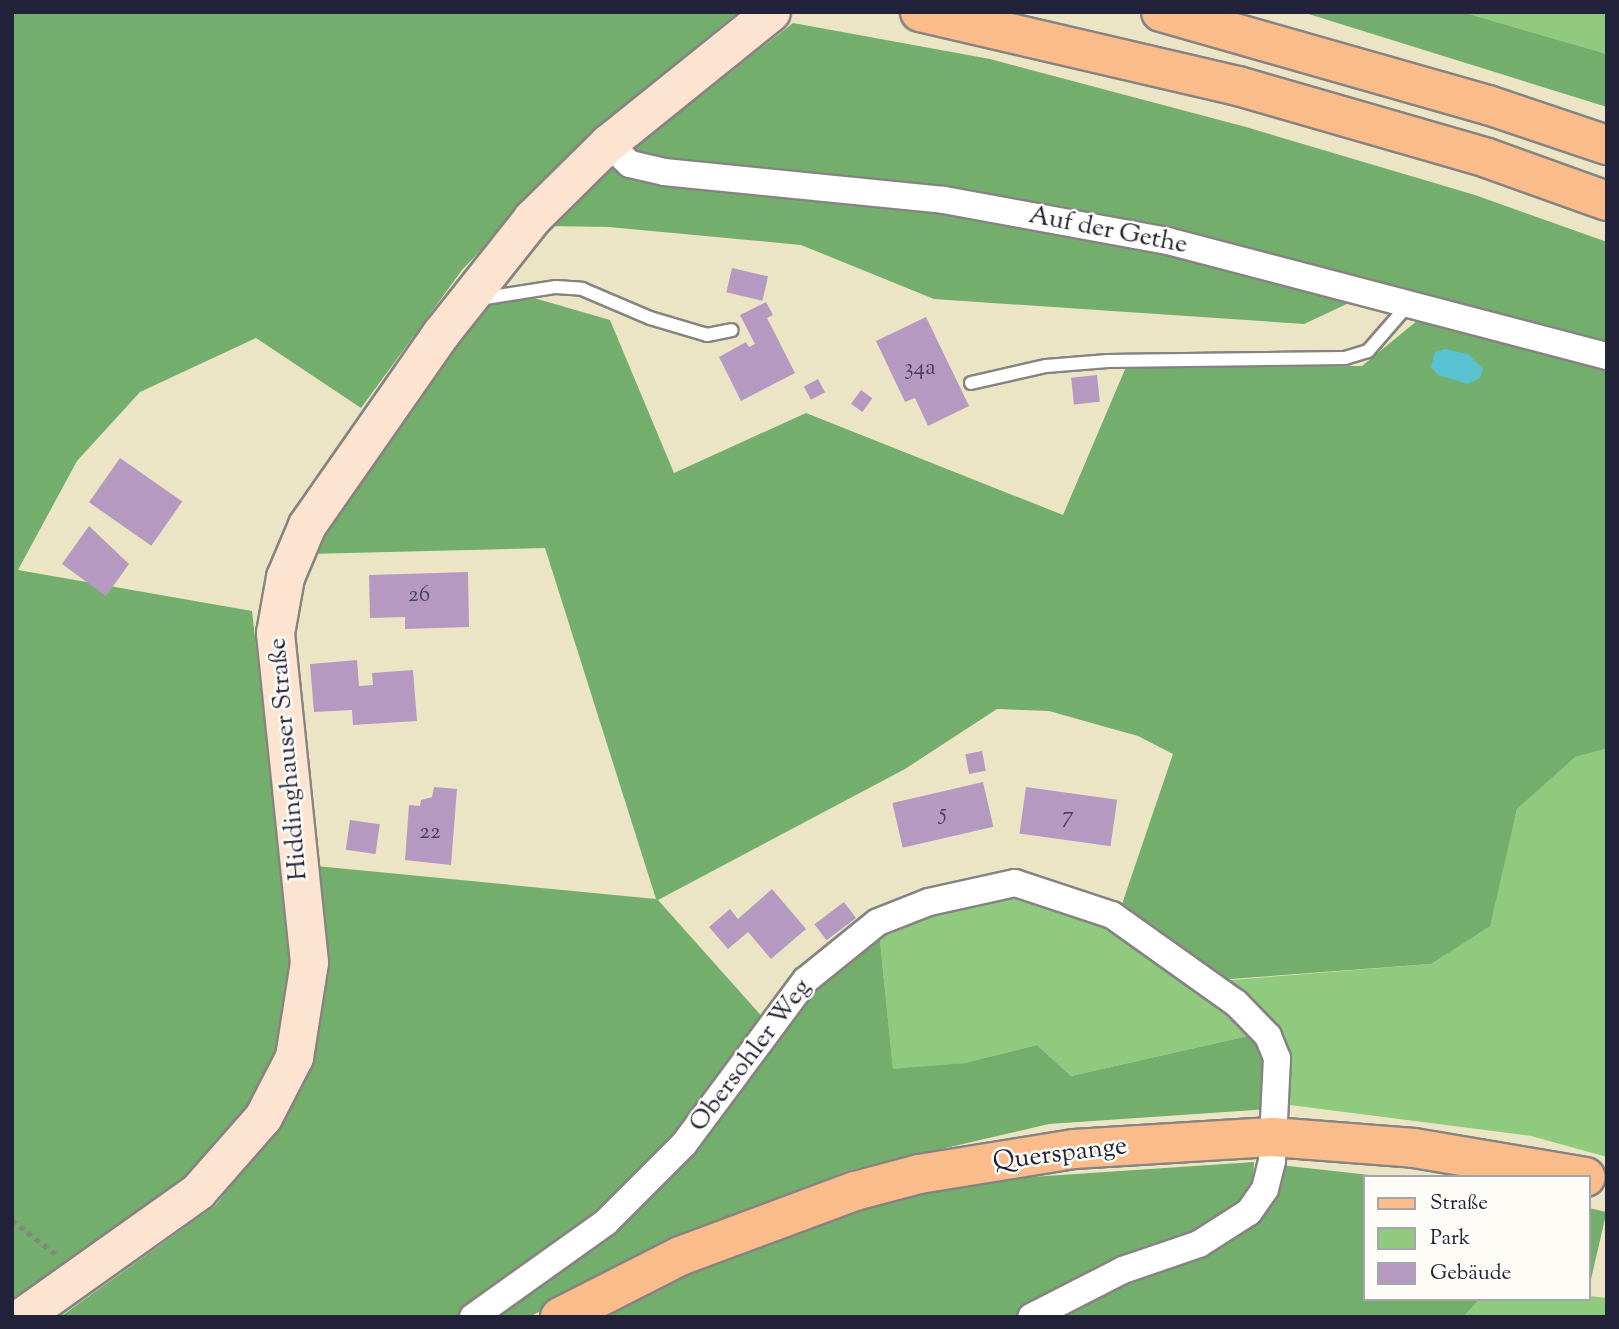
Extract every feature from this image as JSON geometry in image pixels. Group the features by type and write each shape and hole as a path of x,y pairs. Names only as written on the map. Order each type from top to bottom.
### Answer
{"main road":[{"path":"920,12 1238,86 1487,159 1607,201"},
{"path":"1161,12 1488,105 1607,145"},
{"name":"Querspange","path":"560,1317 680,1256 855,1191 919,1174 1074,1149 1272,1137 1414,1148 1575,1175"}],"street":[{"name":"Hiddinghauser Straße","path":"21,1317 198,1191 263,1117 294,1057 309,961 275,633 285,578 307,526 465,301 532,218 608,143 771,12"},
{"name":"Auf der Gethe","path":"608,143 630,164 664,172 944,200 1168,241 1607,356"},
{"name":"Obersohler Weg","path":"473,1317 606,1222 684,1144 806,980 878,922 942,899 1015,883 1112,915 1236,1003 1268,1036 1277,1058 1272,1137 1265,1189 1249,1212 1199,1244 1123,1270 1031,1317"}],"lane":[{"path":"465,301 556,286 582,289 650,318 707,335 732,330"},
{"path":"971,383 1046,366 1108,361 1345,358 1368,351 1408,305"}],"path":[{"path":"12,1220 81,1274"}],"green space":[{"path":"12,12 738,12 598,127 462,270 361,408 256,338 140,392 77,461 18,570 252,611 292,959 278,1051 251,1108 186,1180 12,1301"},
{"path":"1302,12 1462,12 1607,54 1607,107"},
{"path":"1462,12 1607,12 1607,54"},
{"path":"793,23 990,59 1246,127 1475,195 1607,242 1607,349 1379,289 1304,324 934,299 801,245 609,227 546,226 601,174"},
{"path":"492,286 610,320 674,473 806,413 1063,515 1126,367 1362,366 1424,315 1607,364 1607,748 1575,757 1517,809 1490,926 1431,964 1217,980 1120,910 1173,754 1138,736 1049,711 997,709 905,769 658,900 766,1021 680,1141 600,1217 460,1317 60,1317 215,1206 278,1128 312,1060 327,964 316,866 656,899 545,548 308,554"},
{"path":"1607,747 1607,1157 1531,1136 1282,1104 1289,1059 1218,981 1431,964 1489,925 1517,809 1574,757"},
{"path":"1018,889 1108,925 1227,1009 1248,1036 1071,1076 1037,1045 964,1063 893,1070 879,931"},
{"path":"879,931 893,1069 964,1063 1037,1045 1071,1076 1248,1036 1273,1060 1269,1109 1049,1124 846,1171 677,1241 529,1317 488,1317 614,1225 811,987"},
{"path":"1254,1162 1253,1190 1241,1207 1195,1238 1120,1263 1013,1317 606,1317 681,1276 861,1203 972,1181"},
{"path":"1279,1165 1370,1175 1364,1175 1364,1301 1478,1301 1463,1317 1048,1317 1128,1276 1206,1251 1262,1219"},
{"path":"1591,1208 1607,1212 1591,1279"},
{"path":"1591,1296 1607,1298 1607,1317 1463,1317 1478,1301 1591,1301"}],"water":[{"path":"1445,349 1468,354 1483,369 1480,378 1468,384 1438,375 1431,367 1435,352"}],"building":[{"path":"732,268 768,276 762,301 726,292"},
{"path":"766,302 773,315 767,318 795,373 741,401 719,357 746,342 749,347 755,344 740,315"},
{"path":"926,317 969,406 928,426 915,398 905,402 876,341"},
{"path":"1097,375 1100,402 1074,405 1071,378"},
{"path":"818,379 825,392 811,400 804,387"},
{"path":"861,390 872,398 862,412 851,404"},
{"path":"120,458 182,502 151,546 89,502"},
{"path":"89,526 129,564 106,596 62,564"},
{"path":"468,572 469,627 405,629 405,617 370,618 369,575"},
{"path":"357,660 359,686 373,685 372,673 413,670 417,721 353,725 352,710 314,712 310,664"},
{"path":"982,751 986,771 969,774 965,754"},
{"path":"983,782 993,827 903,848 892,803"},
{"path":"434,787 457,789 451,865 405,860 409,805 420,806 421,800 432,797"},
{"path":"1026,787 1117,800 1111,846 1019,834"},
{"path":"350,820 380,824 376,854 346,850"},
{"path":"772,889 806,929 771,959 748,932 728,949 709,927 730,909 738,919"},
{"path":"844,902 856,918 826,940 814,924"}]}
